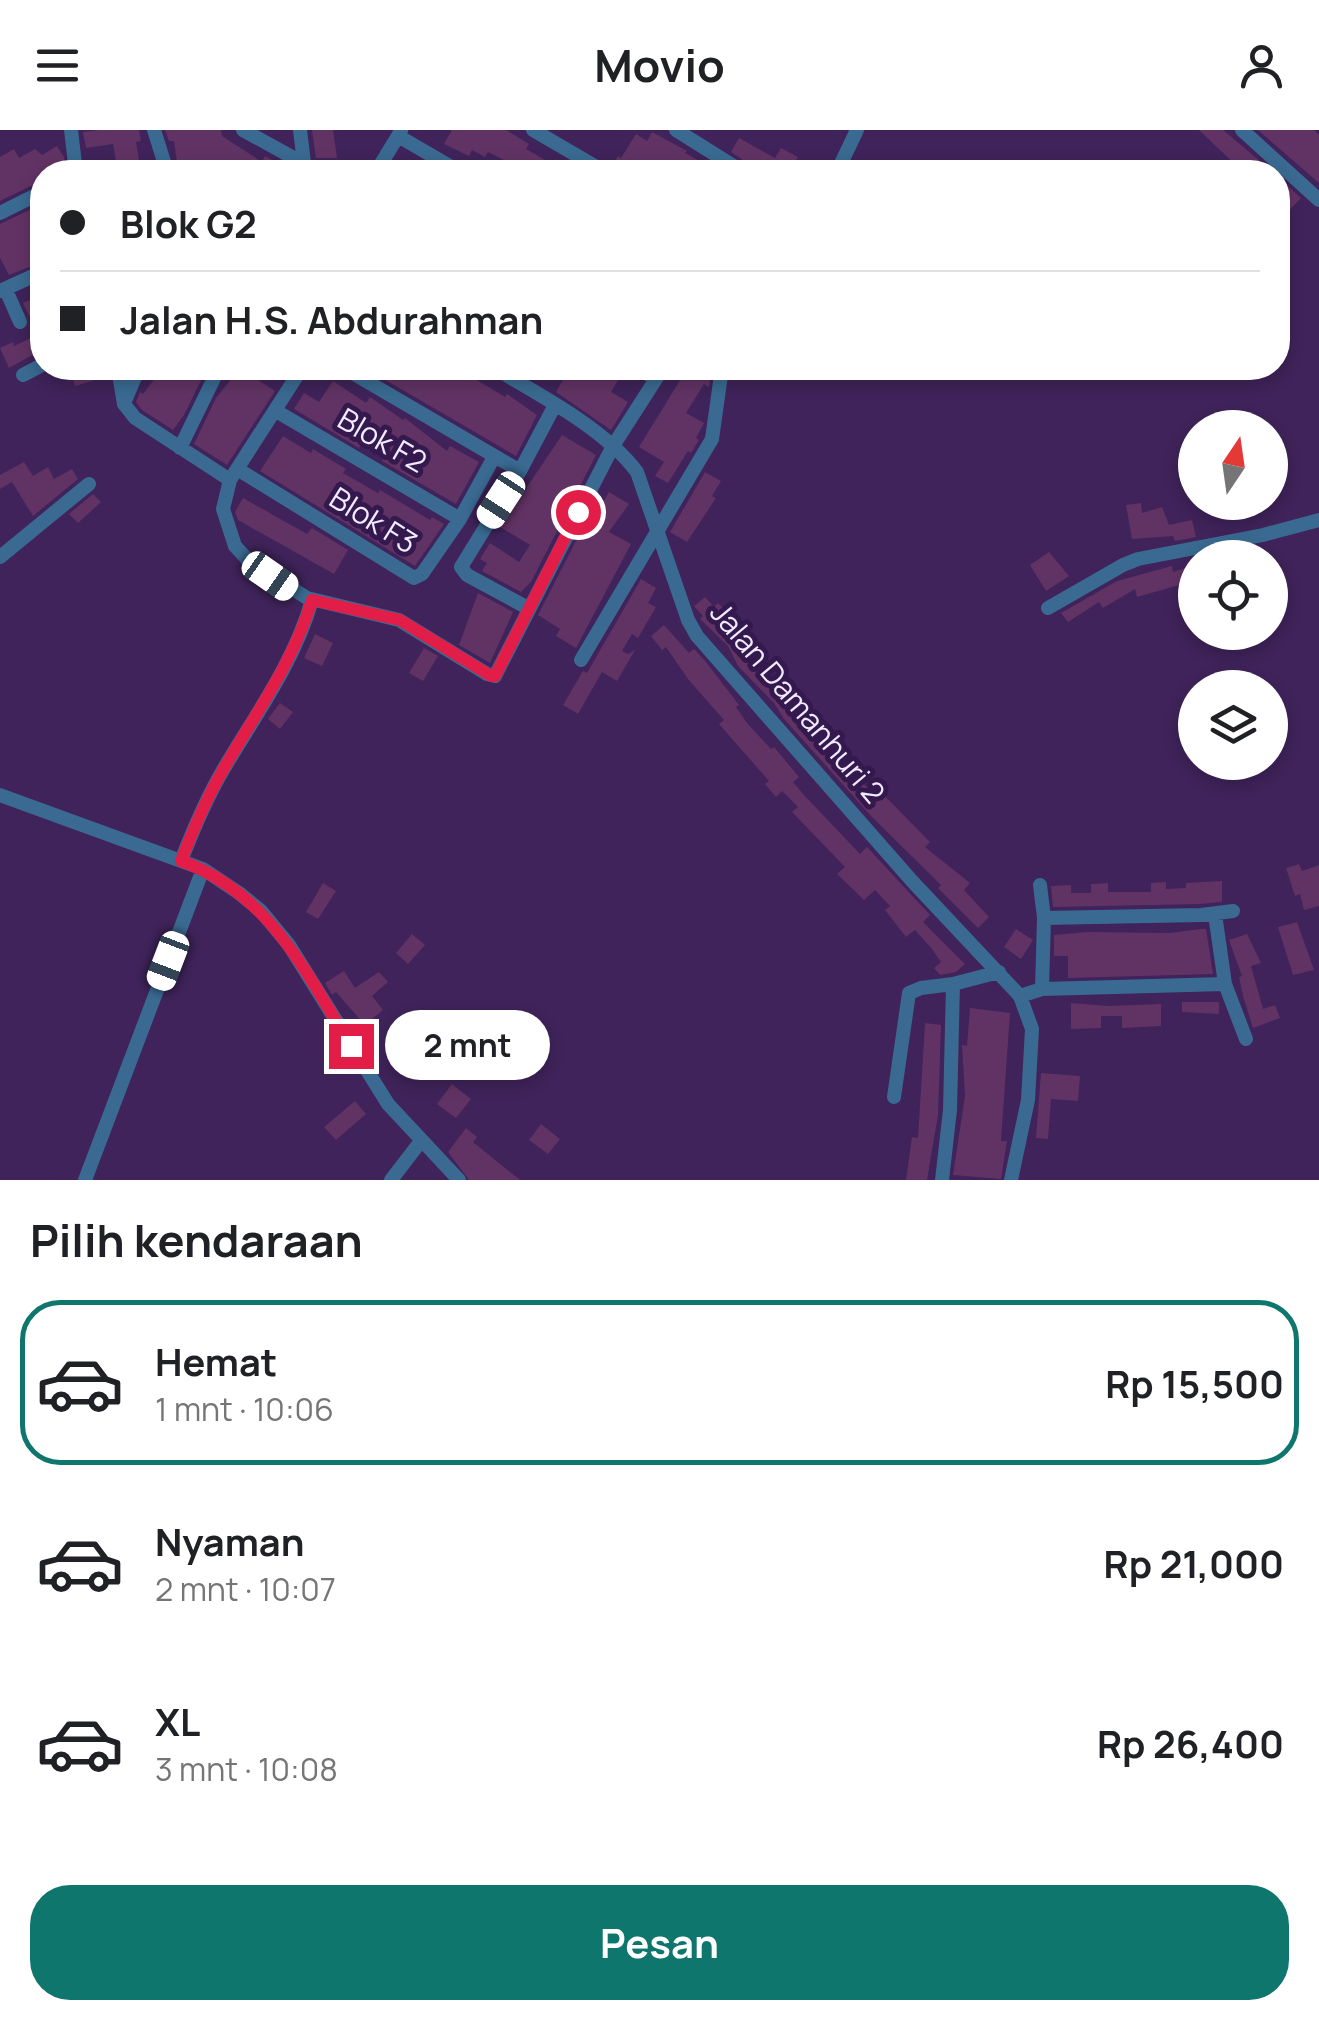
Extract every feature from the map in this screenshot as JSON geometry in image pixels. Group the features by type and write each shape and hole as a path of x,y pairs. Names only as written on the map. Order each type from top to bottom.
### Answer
{"street":[{"path":"71,130 75,160"},
{"path":"154,130 163,160"},
{"path":"243,130 298,160"},
{"path":"300,130 304,160"},
{"path":"533,130 585,160"},
{"path":"676,130 724,160"},
{"path":"842,160 857,130"},
{"path":"1242,130 1277,160"},
{"path":"383,160 400,133 442,160"},
{"path":"1290,171 1316,193"},
{"path":"0,212 30,198"},
{"path":"20,322 3,290 30,278"},
{"path":"22,375 30,371"},
{"path":"120,380 124,404 135,418 180,448 234,475"},
{"path":"124,404 134,380"},
{"path":"180,448 213,380"},
{"path":"295,380 234,475 223,509 240,554 312,600 400,620 491,676 499,671 613,446 655,380"},
{"path":"364,380 520,471"},
{"name":"Jalan Damanhuri 2","path":"514,380 613,446 637,472 697,636 912,881 1020,996"},
{"path":"581,660 712,439 720,380"},
{"path":"528,608 467,575 460,567 520,471 555,404"},
{"name":"Blok F2","path":"276,411 460,519"},
{"path":"460,519 494,457"},
{"name":"Blok F3","path":"234,475 414,578 422,574 460,519"},
{"path":"0,557 88,484"},
{"path":"1048,608 1123,564 1319,520"},
{"path":"178,860 220,775 293,652 312,600"},
{"path":"0,796 202,869 250,902 289,945 372,1080 421,1141 459,1180"},
{"path":"86,1180 202,869"},
{"path":"1040,885 1044,918 1042,989"},
{"path":"1044,918 1233,911"},
{"path":"1215,914 1225,984 1246,1039"},
{"path":"894,1097 910,993 921,988 1003,977"},
{"path":"942,1180 950,1110 953,984"},
{"path":"1011,1180 1028,1100 1032,1029 1020,996 1042,989 1225,984"},
{"path":"391,1180 421,1141"}],"building":[{"path":"139,130 139,160 116,160 113,144 86,148 83,132"},
{"path":"165,130 221,130 222,136 259,160 177,160 174,141 169,141"},
{"path":"312,130 333,130 337,158 316,158"},
{"path":"452,130 506,130 545,160 504,160 472,150 469,156 444,144"},
{"path":"1199,130 1223,130 1259,160 1230,160"},
{"path":"1258,130 1314,130 1319,135 1319,183"},
{"path":"652,132 698,160 616,160 636,134 647,141"},
{"path":"739,138 775,158 781,148 798,157 743,160 731,152"},
{"path":"57,146 64,160 30,160 30,186 0,201 0,157 14,149 19,158 35,149 42,155"},
{"path":"1290,188 1301,198 1290,210"},
{"path":"30,210 30,267 9,275 0,258 0,224"},
{"path":"30,338 30,356 9,368 0,348 13,342 14,346"},
{"path":"73,380 95,380 75,386"},
{"path":"154,380 201,380 173,430 142,410 136,402 140,392 143,394"},
{"path":"230,380 258,380 275,391 227,465 194,444 216,398"},
{"path":"386,380 477,380 505,397 507,394 537,415 516,456"},
{"path":"563,380 618,380 611,392 628,402 611,430 556,392"},
{"path":"680,380 710,380 709,387 704,384 686,413 704,423 696,438 699,440 668,483 655,476 664,462 639,447"},
{"path":"333,381 366,403 370,397 405,418 447,451 450,446 479,462 456,504 382,461 393,443 372,428 359,448 294,409 304,393 319,402"},
{"path":"562,435 596,455 531,582 521,592 482,571 487,563 480,559 490,543 519,562 530,545 500,527"},
{"path":"283,436 311,453 313,449 346,469 343,473 378,493 380,490 430,520 432,517 444,524 415,566 260,471"},
{"path":"24,462 33,476 48,467 54,479 72,469 78,479 33,516 12,482 0,489 0,475"},
{"path":"705,472 721,481 712,496 716,498 687,542 670,532"},
{"path":"609,492 629,504 609,532 631,544 576,648 556,636 560,629 538,615 579,535 583,537"},
{"path":"93,494 101,502 78,523 69,514"},
{"path":"243,498 307,534 312,528 348,550 334,574 238,520 235,512"},
{"path":"1141,503 1142,513 1162,507 1169,525 1192,520 1196,537 1175,541 1173,536 1132,539 1126,505"},
{"path":"1049,552 1069,576 1046,591 1030,565"},
{"path":"1172,566 1173,572 1178,570 1178,585 1137,597 1135,589 1103,608 1099,602 1068,622 1061,613 1117,581"},
{"path":"641,579 656,588 648,603 656,607 638,638 632,634 622,651 628,654 635,650 617,681 602,672 578,714 563,705 583,671 587,673"},
{"path":"478,593 513,612 490,663 459,645"},
{"path":"705,597 714,607 718,603 743,628 735,635 797,707 801,704 824,734 848,754 842,760 871,792 876,787 930,842 925,847 970,883 964,890 989,917 978,928 872,817 738,666 728,646 700,619 703,616 694,606"},
{"path":"664,625 689,653 694,649 706,662 739,705 736,707 747,723 799,777 793,782 804,795 860,854 867,847 930,915 923,922 965,964 956,972 940,975 934,968 941,962 932,949 915,930 906,937 885,910 890,906 875,890 864,900 837,874 845,867 792,812 798,807 782,791 776,797 765,784 769,781 719,724 724,720 666,647 662,650 651,636"},
{"path":"315,634 333,643 322,666 304,658"},
{"path":"424,648 438,656 423,681 409,673"},
{"path":"280,703 293,712 280,729 268,719"},
{"path":"1299,864 1302,871 1319,865 1319,906 1304,910 1300,894 1295,896 1286,868"},
{"path":"1222,881 1222,902 1200,904 1053,907 1051,886 1071,885 1071,893 1091,893 1091,884 1108,883 1108,892 1151,892 1151,883 1166,882 1166,889 1186,888 1186,883"},
{"path":"323,883 336,891 318,919 306,912"},
{"path":"1297,922 1314,970 1293,975 1278,927"},
{"path":"1016,929 1033,940 1021,959 1004,947"},
{"path":"1206,929 1213,974 1068,978 1068,956 1054,956 1054,935"},
{"path":"412,934 425,945 408,964 396,953"},
{"path":"1247,934 1261,963 1251,966 1263,1009 1275,1005 1280,1018 1253,1028 1243,996 1239,977 1242,976 1229,940"},
{"path":"344,971 355,988 379,972 388,982 372,996 383,1010 365,1025 336,992 332,995 325,983"},
{"path":"1182,1002 1219,1002 1219,1014 1182,1012"},
{"path":"1071,1003 1161,1004 1161,1026 1122,1028 1122,1016 1101,1016 1101,1028 1071,1029"},
{"path":"970,1008 1010,1013 1001,1141 1007,1141 1001,1179 953,1175 965,1096 962,1045 967,1046"},
{"path":"925,1023 941,1025 938,1115 927,1180 906,1180 912,1137 918,1138"},
{"path":"501,1040 513,1051 497,1068 485,1058"},
{"path":"1041,1073 1080,1076 1078,1101 1051,1099 1048,1139 1036,1138"},
{"path":"452,1084 471,1099 456,1118 437,1104"},
{"path":"355,1101 366,1114 336,1140 324,1127"},
{"path":"541,1124 560,1139 548,1154 529,1140"},
{"path":"466,1128 477,1137 473,1142 520,1180 469,1180 448,1152"}],"route":[{"path":"351,1046 289,945 260,911 217,876 181,861 189,840 220,775 304,630 312,600 400,620 438,646 495,676 578,512"}]}
